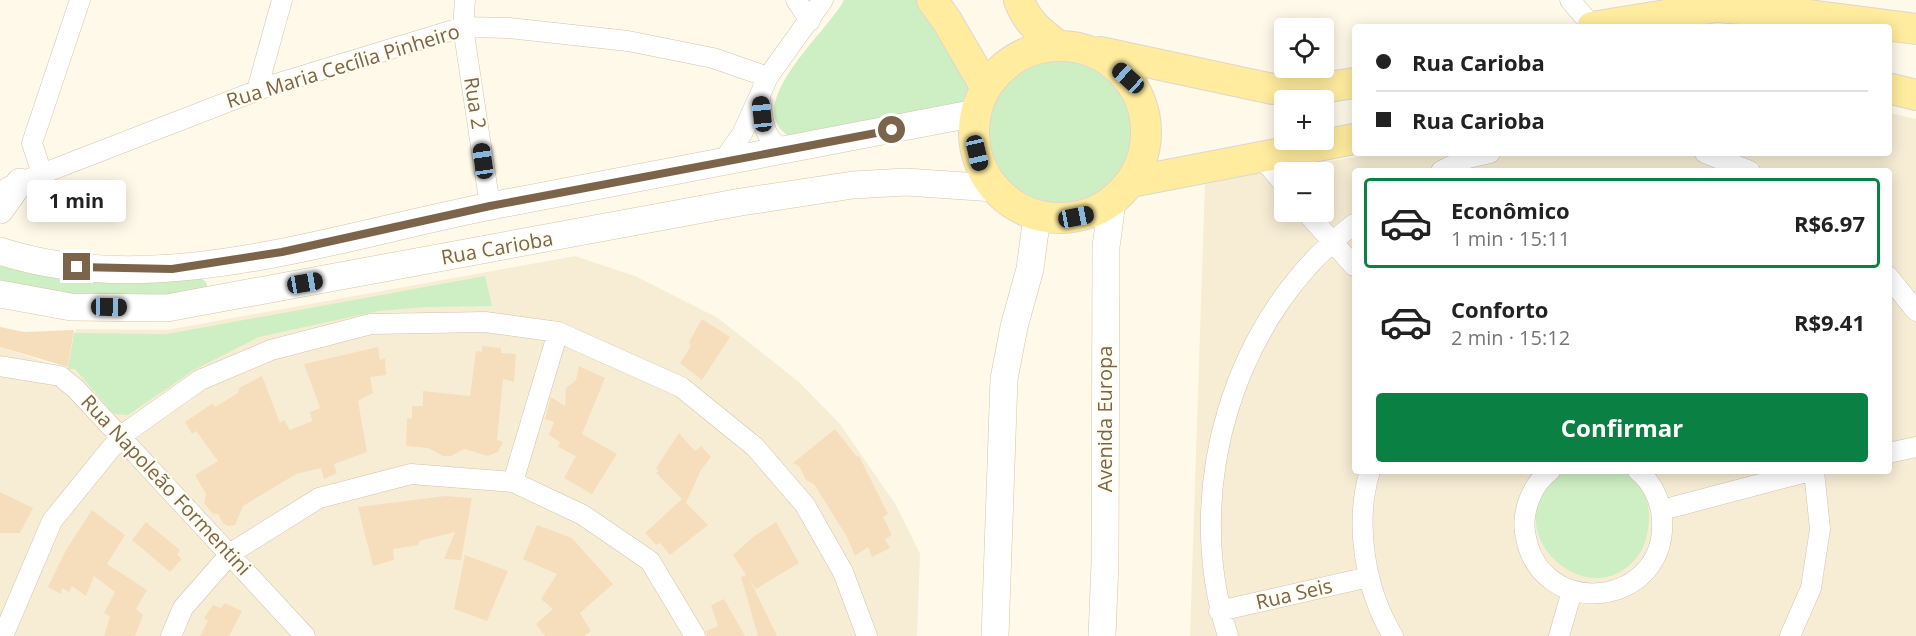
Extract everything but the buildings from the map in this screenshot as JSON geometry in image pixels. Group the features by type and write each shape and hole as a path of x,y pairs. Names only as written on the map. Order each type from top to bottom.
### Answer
{"main road":[{"path":"932,0 947,21 981,100"},
{"path":"1018,0 1023,13 1035,28 1070,47 1107,59 1128,78 1141,102 1147,129 1143,157 1122,192"},
{"path":"1611,24 1716,7 1785,12 1877,24"},
{"path":"1892,26 1916,29"},
{"path":"1352,83 1316,88 1274,89 1070,47 1036,49 1017,57 999,70 981,100 974,140 978,157 994,188 1013,205 1037,216 1072,218 1089,214 1122,192 1261,157 1352,139"},
{"path":"1892,89 1916,95"},
{"name":"Rua Carioba","path":"5,249 77,267 172,269 206,264 282,252 490,206 720,165 786,151 981,100"},
{"path":"0,210 20,182"},
{"name":"Rua Carioba","path":"0,294 71,306 167,308 741,202 853,185 906,182 994,188"},
{"name":"Avenida Europa","path":"1102,636 1105,563 1106,247 1122,192"},
{"path":"995,636 1004,380 1014,327 1030,269 1037,216"},
{"path":"206,264 212,270 217,284 212,300"}],"street":[{"path":"20,182 80,0"},
{"path":"257,90 282,0"},
{"name":"Rua 2","path":"465,0 463,27 490,206"},
{"path":"796,0 810,21"},
{"path":"720,165 742,134 768,77 823,0"},
{"path":"1570,0 1590,24"},
{"name":"Rua Maria Cecília Pinheiro","path":"20,182 257,90 463,27 509,28 628,41 713,58 768,77"},
{"path":"760,98 763,129 777,147 786,151"},
{"path":"1447,168 1477,156"},
{"path":"1712,156 1742,168"},
{"path":"1261,157 1274,172"},
{"path":"1315,222 1352,264"},
{"path":"1228,636 1219,611 1210,531 1217,450 1230,406 1240,373 1279,302 1332,241 1352,226"},
{"path":"1892,281 1916,311"},
{"path":"3,636 52,521 121,436 210,376 271,350 371,324 485,322 558,332 681,387 755,447 805,505 843,572 867,636"},
{"path":"513,482 558,332"},
{"name":"Rua Napoleão Formentini","path":"4,366 60,376 121,436 305,636"},
{"path":"1892,452 1916,447"},
{"path":"171,636 183,608 231,553 319,498 411,474 513,482 584,515 650,561 695,636"},
{"path":"1370,474 1363,528 1369,577 1384,622 1393,636"},
{"path":"1545,474 1533,490 1526,510 1526,540 1539,568 1554,582 1572,591 1593,594 1613,592 1632,583 1648,569 1658,551 1663,530 1662,510 1654,490 1641,474"},
{"path":"1662,510 1800,474"},
{"path":"1790,636 1811,588 1820,529 1812,474"},
{"name":"Rua Seis","path":"1219,611 1369,577"},
{"path":"1559,636 1572,591"}],"shaded area":[{"path":"1892,114 1916,119 1916,636 1190,636 1205,182 1274,171 1274,222 1334,222 1334,162 1326,162 1362,156 1892,156"},
{"path":"575,256 635,276 718,318 799,382 840,424 896,505 920,554 917,636 0,636 0,347 67,369 76,329 167,330"}],"green space":[{"path":"844,0 918,0 972,91 964,105 792,138 778,125 774,108 780,89 791,69"},
{"path":"1060,55 1075,56 1090,61 1104,68 1115,78 1125,89 1132,103 1137,118 1137,148 1132,163 1125,177 1115,188 1104,198 1090,205 1075,210 1060,211 1045,210 1030,205 1016,198 1005,188 995,177 988,163 983,148 982,133 983,118 988,103 995,89 1005,78 1016,68 1030,61 1045,56"},
{"path":"0,263 75,280 161,281 200,277 206,282 208,289 165,303 0,289"},
{"path":"485,276 492,306 427,307 378,311 259,337 194,370 128,415 115,414 75,369 68,369 74,333 167,334"},
{"path":"1561,474 1628,474 1640,485 1648,506 1648,530 1641,551 1621,571 1598,578 1575,573 1555,560 1541,541 1536,518 1542,494"}],"route":[{"path":"77,267 172,269 282,252 490,206 720,165 892,130"}]}
